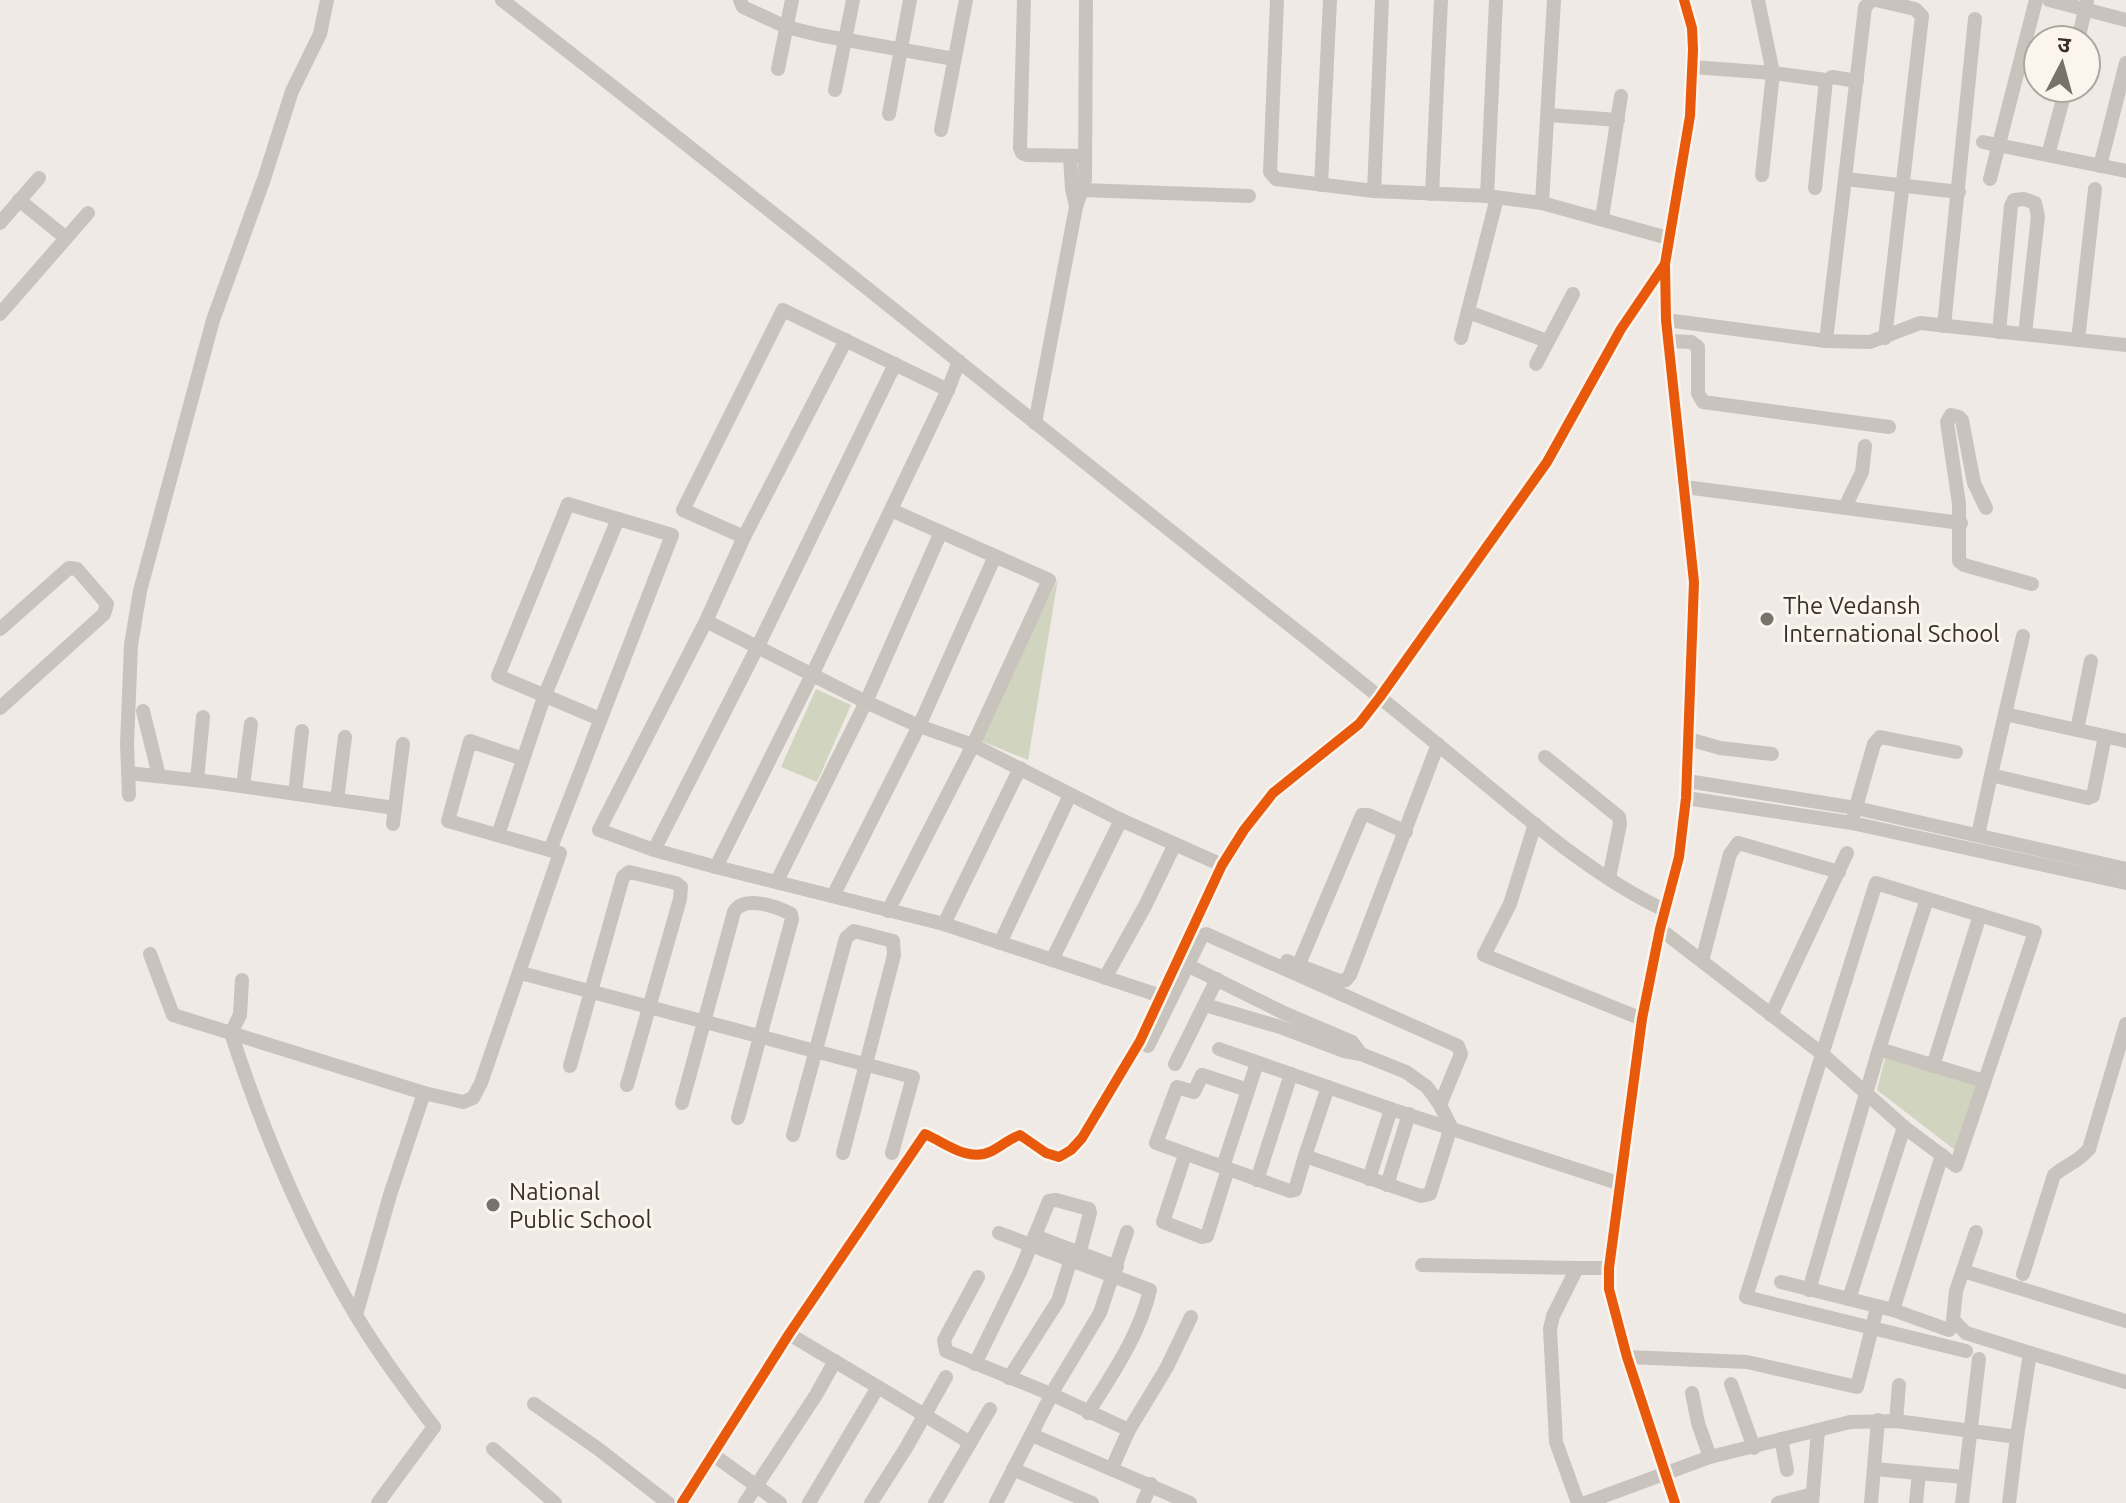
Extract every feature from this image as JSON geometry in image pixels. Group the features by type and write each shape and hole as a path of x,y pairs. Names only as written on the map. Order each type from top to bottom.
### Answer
{"street":[{"path":"129,795 131,645 140,591 213,320 292,91 320,34 327,0"},
{"path":"502,0 716,166 1535,824 1609,878 1664,910"},
{"path":"740,0 743,7 786,27 845,41 954,59"},
{"path":"778,69 792,0"},
{"path":"835,90 853,0"},
{"path":"889,114 910,0"},
{"path":"941,130 966,0"},
{"path":"1024,0 1020,148 1027,155 1078,156"},
{"path":"1076,207 1072,189 1078,156 1086,0"},
{"path":"1277,0 1270,172 1276,179 1374,191 1492,197 1542,203 1668,238"},
{"path":"1321,185 1330,0"},
{"path":"1374,191 1382,0"},
{"path":"1432,194 1441,0"},
{"path":"1461,338 1492,197 1496,0"},
{"path":"1542,203 1554,0"},
{"path":"1675,1503 1627,1357 1609,1289 1609,1268 1642,1019 1664,910 1679,857 1686,798 1694,582 1666,320 1665,264 1690,116 1692,28 1684,0"},
{"path":"1758,0 1773,73 1762,175"},
{"path":"1826,341 1865,7 1874,0 1915,9 1922,16 1885,338"},
{"path":"1990,179 2036,0"},
{"path":"2049,0 2087,5 2126,20"},
{"path":"1944,326 1975,19"},
{"path":"2100,166 2126,63"},
{"path":"1693,67 1826,80 1815,188"},
{"path":"1832,77 1857,81"},
{"path":"1602,218 1621,96"},
{"path":"2048,155 2062,104"},
{"path":"1549,115 1618,120"},
{"path":"1983,142 2126,171"},
{"path":"1035,423 1076,207 1082,190 1078,156"},
{"path":"0,223 39,178"},
{"path":"1846,179 1959,192"},
{"path":"2078,340 2095,189"},
{"path":"1082,190 1249,196"},
{"path":"1999,332 2011,206 2018,198 2035,203 2038,208 2025,334"},
{"path":"19,200 66,238"},
{"path":"0,314 5,297 88,213"},
{"path":"1148,1046 1222,865 1257,810 1273,793 1359,724 1380,697 1547,462 1621,329 1665,264"},
{"path":"1536,364 1573,294"},
{"path":"744,537 683,510 783,310 948,390"},
{"path":"1468,312 1547,341"},
{"path":"1666,320 1826,341 1870,342 1920,323 2126,343"},
{"path":"846,340 744,537 706,621 599,830 654,850 716,867 944,924 1161,996"},
{"path":"1669,341 1691,342 1698,347 1698,393 1703,402 1889,427"},
{"path":"716,867 812,675 959,361"},
{"path":"654,850 757,648 895,364"},
{"path":"1986,508 1974,483 1962,420 1951,415 1947,422 1961,523 1959,561 2032,584"},
{"path":"1845,507 1862,472 1865,446"},
{"path":"1685,487 1961,523"},
{"path":"550,850 672,535 568,504 498,676 600,719"},
{"path":"888,911 973,745 1049,580 891,510"},
{"path":"498,835 544,697 618,519"},
{"path":"777,881 866,702 941,532"},
{"path":"833,896 919,726 995,556"},
{"path":"0,629 69,568 77,569 107,604 104,614 0,708"},
{"path":"706,621 866,702 919,726 973,745 1121,820 1222,865"},
{"path":"1978,835 2023,636"},
{"path":"2077,730 2091,661"},
{"path":"143,711 159,776"},
{"path":"2005,714 2126,741"},
{"path":"197,780 203,717"},
{"path":"243,786 251,724"},
{"path":"295,794 302,731"},
{"path":"1991,775 2090,798 2105,736"},
{"path":"337,800 345,737"},
{"path":"1854,816 1874,744 1880,737 1956,752"},
{"path":"1689,739 1720,748 1772,754"},
{"path":"150,954 173,1015 424,1093 463,1102 473,1098 521,973 560,853 448,821 470,741 523,759"},
{"path":"393,824 403,744"},
{"path":"1406,832 1362,815 1293,962 1340,981 1346,980 1406,832 1438,744"},
{"path":"1545,757 1619,817 1609,878"},
{"path":"944,924 1020,768"},
{"path":"128,773 395,808"},
{"path":"1687,781 1854,816 2126,883"},
{"path":"1000,943 1070,795"},
{"path":"1686,798 1854,816 1978,835 2126,869"},
{"path":"1052,960 1121,820"},
{"path":"1535,824 1510,904 1484,955 1642,1019"},
{"path":"1702,961 1730,854 1738,843 1839,872"},
{"path":"1105,978 1175,844"},
{"path":"1771,1015 1847,853"},
{"path":"570,1066 623,877 629,872 676,883 681,887 680,899 627,1085"},
{"path":"1660,929 1821,1053 1904,1127 1956,1166 2035,932 1876,883 1821,1053 1746,1297 1972,1355 1971,1431 1962,1503"},
{"path":"1809,1290 1879,1049 1927,899"},
{"path":"682,1103 734,912 738,905 744,903 767,905 786,911 792,919 738,1118"},
{"path":"1933,1066 1980,915"},
{"path":"793,1135 848,934 854,931 893,941 895,950 843,1153"},
{"path":"682,1503 789,1334 925,1134 967,1154 985,1154 1020,1135 1053,1156 1065,1155 1082,1138 1114,1088 1161,996 1202,936 1207,935 1456,1044 1461,1054 1440,1105"},
{"path":"1182,963 1217,979 1282,1020"},
{"path":"521,973 920,1079 892,1153"},
{"path":"1175,1064 1217,979"},
{"path":"242,980 240,1015 231,1033 278,1163 356,1315 434,1427 378,1503"},
{"path":"1205,1005 1282,1020 1352,1042 1361,1054 1413,1076 1440,1105 1451,1127 1428,1196 1305,1156"},
{"path":"2023,1274 2054,1175 2064,1166 2078,1163 2089,1149 2126,1024"},
{"path":"1219,1049 1621,1184"},
{"path":"1879,1049 1984,1081"},
{"path":"1185,1155 1163,1222 1202,1237 1207,1236 1257,1063"},
{"path":"1257,1180 1291,1074"},
{"path":"1248,1090 1202,1075 1194,1092 1176,1088 1156,1143 1292,1191 1328,1087"},
{"path":"356,1315 390,1195 424,1093"},
{"path":"1369,1179 1391,1109"},
{"path":"1387,1185 1409,1114"},
{"path":"1849,1299 1904,1127"},
{"path":"1893,1310 1942,1155"},
{"path":"975,1364 1049,1201 1089,1209 1058,1301 1009,1378"},
{"path":"996,1503 1100,1313 1127,1232"},
{"path":"1976,1232 1952,1312 1956,1324 1974,1336 2126,1382"},
{"path":"999,1233 1075,1255 1116,1271 1150,1290 1134,1338 1088,1413"},
{"path":"1422,1265 1609,1268"},
{"path":"1577,1268 1553,1316 1550,1329 1556,1442 1578,1503"},
{"path":"1963,1271 2126,1321"},
{"path":"978,1277 943,1345 946,1351 1129,1430"},
{"path":"1781,1282 1893,1310 1949,1330"},
{"path":"1627,1357 1747,1362 1857,1387 1877,1308"},
{"path":"1112,1468 1129,1430 1167,1367 1191,1317"},
{"path":"789,1334 969,1442"},
{"path":"2009,1503 2030,1353"},
{"path":"745,1503 835,1361"},
{"path":"871,1503 946,1377"},
{"path":"1731,1384 1754,1448"},
{"path":"1896,1421 1899,1385"},
{"path":"809,1503 878,1387"},
{"path":"1692,1393 1710,1457"},
{"path":"534,1404 668,1503"},
{"path":"935,1503 990,1409"},
{"path":"1871,1503 1878,1420"},
{"path":"1585,1503 1612,1498 1710,1457 1850,1422 1896,1421 2017,1437"},
{"path":"1778,1503 1812,1498 1818,1431"},
{"path":"1032,1435 1190,1503"},
{"path":"1781,1439 1787,1470"},
{"path":"493,1449 555,1503"},
{"path":"712,1454 780,1503"},
{"path":"1013,1469 1092,1503"},
{"path":"1874,1469 1964,1477"},
{"path":"1916,1503 1919,1473"},
{"path":"1143,1503 1151,1484"}],"green space":[{"path":"1058,579 1028,760 979,740"},
{"path":"816,689 851,705 817,782 781,767"},
{"path":"1886,1054 1983,1082 1960,1154 1877,1090"}],"cycle path":[{"path":"1675,1503 1627,1357 1609,1289 1609,1268 1642,1019 1660,929 1679,857 1686,798 1694,582 1666,320 1665,264 1690,116 1692,28 1684,0"},
{"path":"682,1503 789,1334 925,1134 974,1155 992,1151 1020,1135 1046,1153 1059,1157 1082,1138 1140,1041 1222,865 1244,830 1273,793 1359,724 1380,697 1547,462 1621,329 1665,264"}],"place":[{"name":"The Vedansh International School","path":"1767,619"},
{"name":"National Public School","path":"493,1205"}]}
